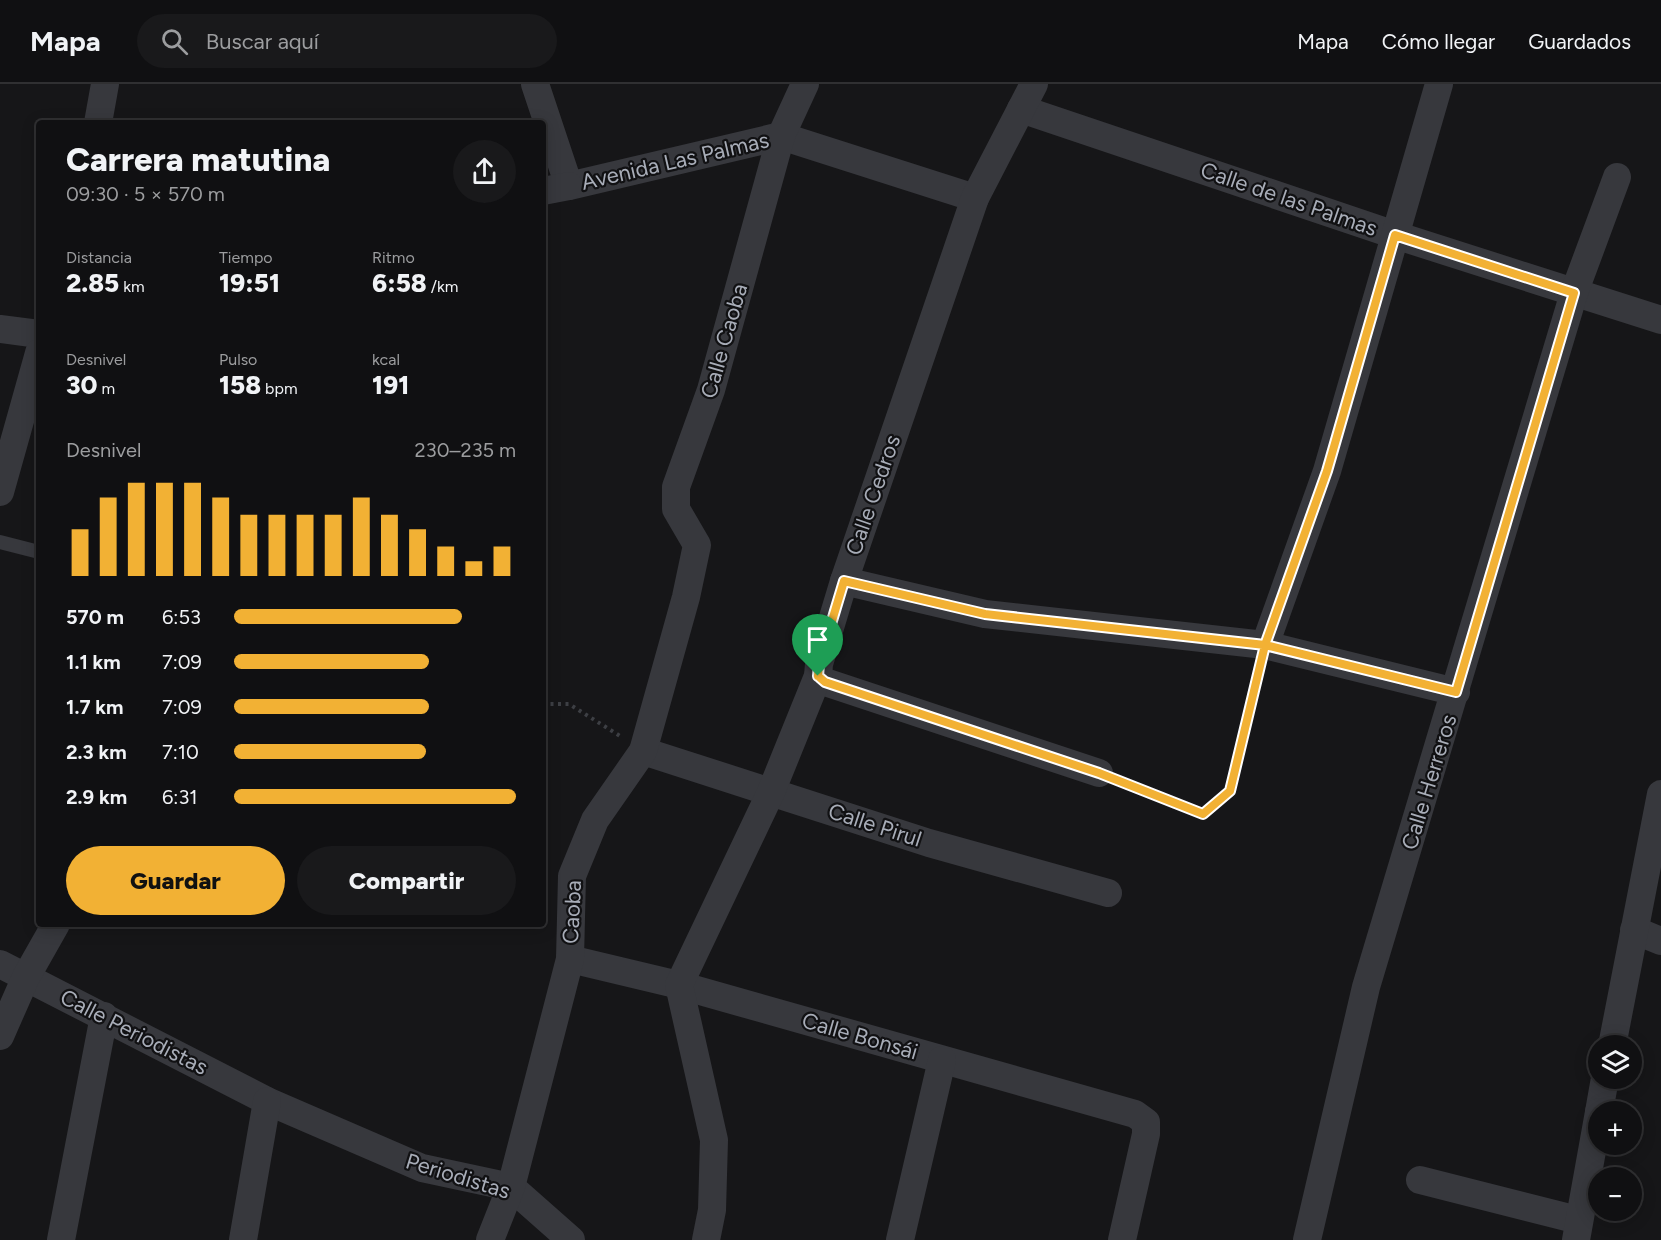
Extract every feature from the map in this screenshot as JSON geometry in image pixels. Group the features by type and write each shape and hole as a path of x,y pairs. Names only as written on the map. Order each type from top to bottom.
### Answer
{"street":[{"path":"99,120 105,84"},
{"name":"Avenida Las Palmas","path":"535,84 542,120"},
{"name":"Calle Caoba","path":"686,597 697,545 676,510 676,487 711,390 781,136 805,84"},
{"name":"Calle Cedros","path":"679,986 771,792 818,676 819,664 844,581 975,198 1034,84"},
{"path":"1265,645 1327,471 1439,84"},
{"name":"Calle de las Palmas","path":"1021,109 1395,235 1661,320"},
{"path":"781,136 975,198"},
{"name":"Avenida Las Palmas","path":"546,139 556,189 781,136"},
{"name":"Calle Herreros","path":"1306,1240 1365,987 1456,692 1574,293 1617,177"},
{"path":"0,329 36,334"},
{"path":"0,492 36,364"},
{"path":"844,581 985,614 1265,645 1456,692"},
{"name":"Caoba","path":"490,1240 510,1187 570,959 572,876 595,820 643,751 686,597"},
{"path":"818,676 825,682 1099,773"},
{"name":"Calle Pirul","path":"643,751 929,843 1108,893"},
{"path":"1614,1035 1661,794"},
{"path":"0,1036 26,977 54,927"},
{"path":"1634,930 1661,941"},
{"name":"Calle Bonsái","path":"570,959 679,986 1135,1113 1146,1122 1146,1134 1122,1240"},
{"name":"Calle Periodistas","path":"0,964 267,1101"},
{"path":"679,986 714,1140 712,1210 706,1240"},
{"path":"62,1240 104,1016"},
{"path":"900,1240 942,1060"},
{"path":"243,1240 267,1101"},
{"name":"Periodistas","path":"267,1101 422,1168 510,1187 571,1240"},
{"path":"1420,1180 1577,1230 1591,1155"}],"lane":[{"path":"0,542 36,551"}],"path":[{"path":"1099,773 1203,814 1230,791 1265,645"},
{"path":"546,704 569,704 643,751"}],"route":[{"path":"818,676 819,664 844,581 985,614 1265,645 1456,692 1574,293 1395,235 1327,471 1265,645 1230,791 1203,814 1099,773 825,682 818,676"}]}
